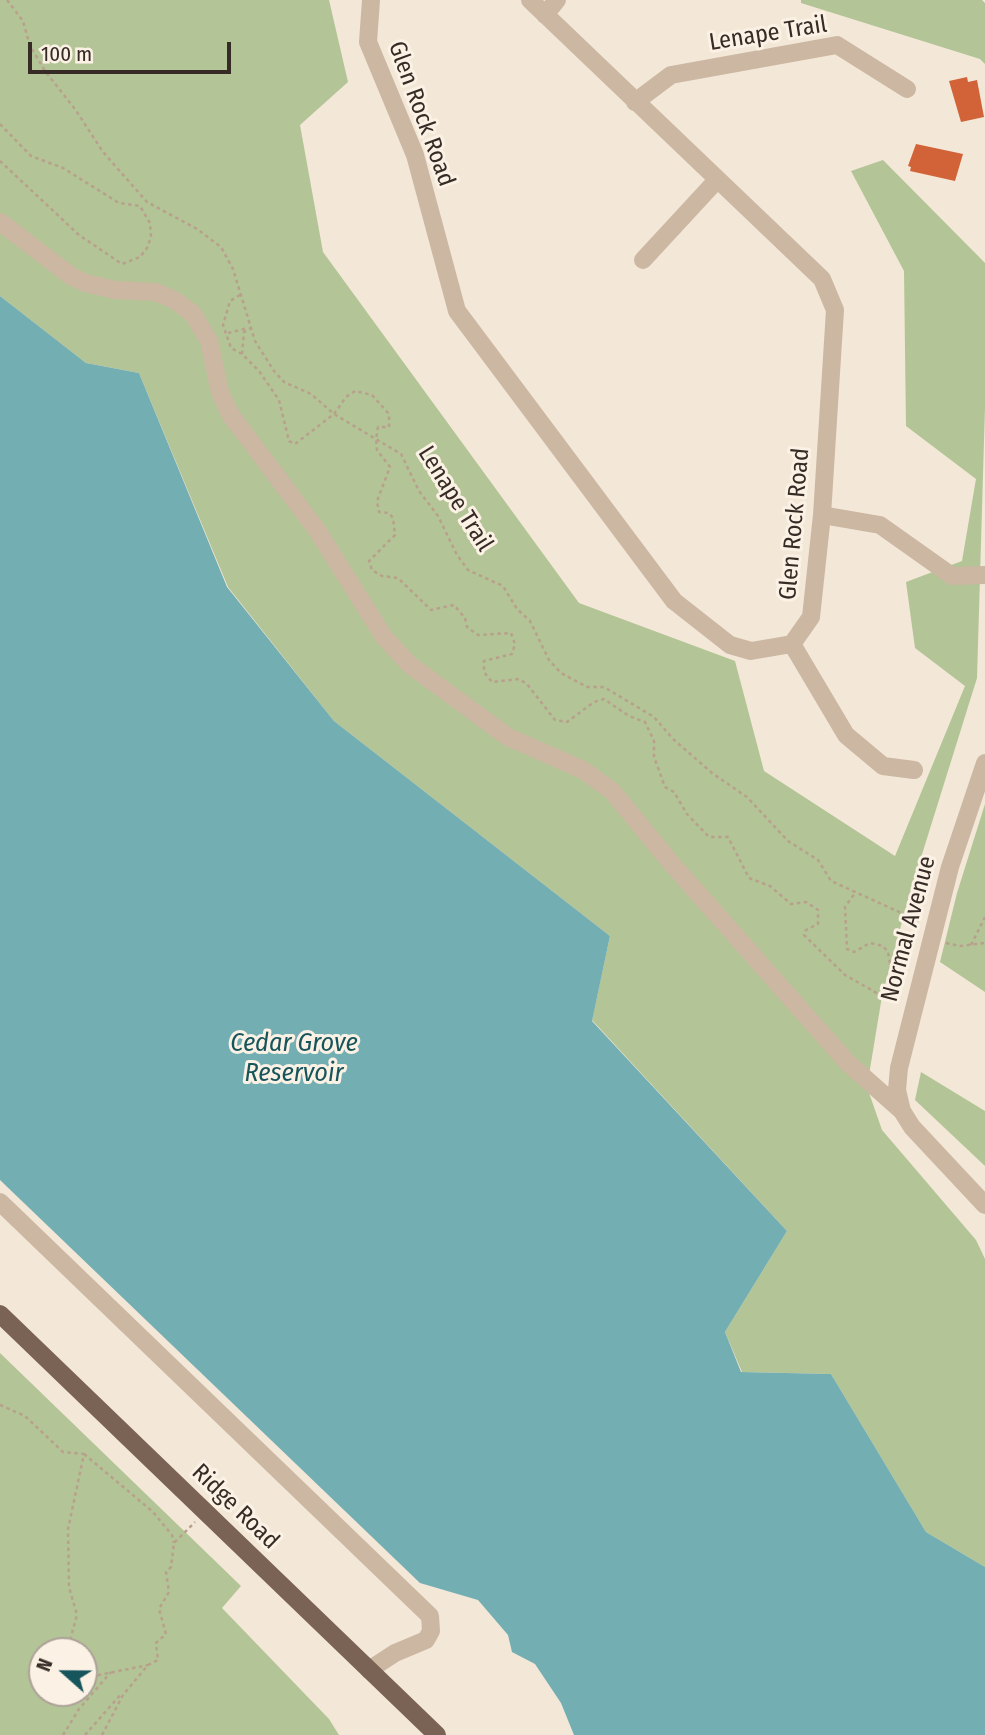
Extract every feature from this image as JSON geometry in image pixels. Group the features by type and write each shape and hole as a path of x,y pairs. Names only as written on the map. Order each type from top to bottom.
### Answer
{"main road":[{"name":"Ridge Road","path":"0,1314 437,1735"}],"street":[{"name":"Glen Rock Road","path":"371,0 368,42 415,155 457,311 674,601 730,645 751,651 792,644 811,617 822,515 835,310 822,279 716,181 530,0"},
{"path":"545,15 557,0"},
{"name":"Lenape Trail","path":"635,103 671,75 837,45 907,89"},
{"path":"643,260 716,181"},
{"path":"0,222 71,276 85,283 115,290 156,292 176,301 193,314 209,341 220,392 230,414 317,530 384,637 410,665 508,737 583,770 612,791 671,864 848,1063 902,1111 912,1127 985,1205"},
{"path":"822,515 880,525 952,576 985,575"},
{"path":"792,644 846,734 883,766 914,770"},
{"name":"Normal Avenue","path":"902,1111 897,1079 950,867 985,762"},
{"path":"0,1202 430,1616 431,1631 426,1640 394,1653 369,1670"}],"path":[{"name":"Lenape Trail","path":"8,0 23,21 30,46 45,71 75,109 103,152 147,202 214,240 228,257 258,347 284,382 311,394 334,414 401,454 419,491 438,516 457,555 468,570 503,586 517,609 530,621 549,660 561,673 587,687 604,687 654,718 673,739 712,773 747,797 788,841 818,860 831,881 855,894 871,897 910,916 948,944 985,943"},
{"path":"0,124 31,156 63,168 119,203 140,206 147,202"},
{"path":"0,160 79,235 122,264 140,257 151,237 150,223 140,206"},
{"path":"240,295 230,301 224,321 231,348 242,354 279,400 289,441 295,444 334,414 345,397 355,391 372,395 384,406 391,421 389,427 378,427 377,450 390,467 377,501 379,512 389,513 396,528 395,535 387,541 385,549 369,561 372,570 382,576 398,579 431,610 454,605 466,618 467,626 478,635 511,633 515,644 512,654 484,661 484,672 495,683 519,679 527,684 555,720 566,722 594,702 604,699 629,716 645,722 654,741 654,757 665,787 674,792 687,814 709,837 728,837 749,878 770,886 791,904 806,902 818,910 818,924 806,930 804,935 845,975 882,996 890,994 894,981 888,952 883,946 870,943 854,952 847,949 845,907 848,899 855,894"},
{"path":"228,333 251,328"},
{"path":"242,354 244,332 251,328"},
{"path":"971,945 985,917"},
{"path":"0,1405 25,1416 63,1452 84,1454 153,1512 172,1535 174,1543 171,1567 166,1572 169,1592 159,1609 166,1634 156,1643 158,1660 148,1665 98,1675"},
{"path":"70,1637 76,1615 69,1587 68,1529 84,1454"},
{"path":"174,1543 205,1512"},
{"path":"85,1735 148,1665"},
{"path":"102,1735 123,1695 148,1665"},
{"path":"63,1735 79,1709 111,1672"}],"green space":[{"path":"0,0 329,0 348,82 300,125 323,252 579,603 735,661 764,771 895,856 965,686 915,648 906,582 962,561 976,479 906,426 904,271 851,171 883,160 985,263 985,407 977,678 909,896 882,996 867,1087 882,1130 976,1240 985,1259 985,1567 926,1532 831,1374 742,1372 725,1332 787,1231 592,1020 610,936 334,721 228,587 139,373 86,363 0,296"},
{"path":"801,0 982,0 985,3 985,64 980,59 801,3"},
{"path":"985,804 985,992 940,962 957,893"},
{"path":"921,1072 985,1111 985,1166 915,1100"},
{"path":"0,1353 241,1586 222,1608 329,1719 339,1735 0,1735"}],"water":[{"name":"Cedar Grove Reservoir","path":"0,296 86,363 139,373 227,587 334,721 610,936 592,1021 787,1231 725,1332 741,1372 831,1374 926,1532 985,1567 985,1735 574,1735 561,1703 535,1664 512,1652 508,1635 478,1600 420,1583 0,1180"}],"building":[{"path":"967,77 968,82 977,80 984,117 961,122 949,81"},
{"path":"916,144 963,154 955,181 910,171 911,167 908,166"}]}
